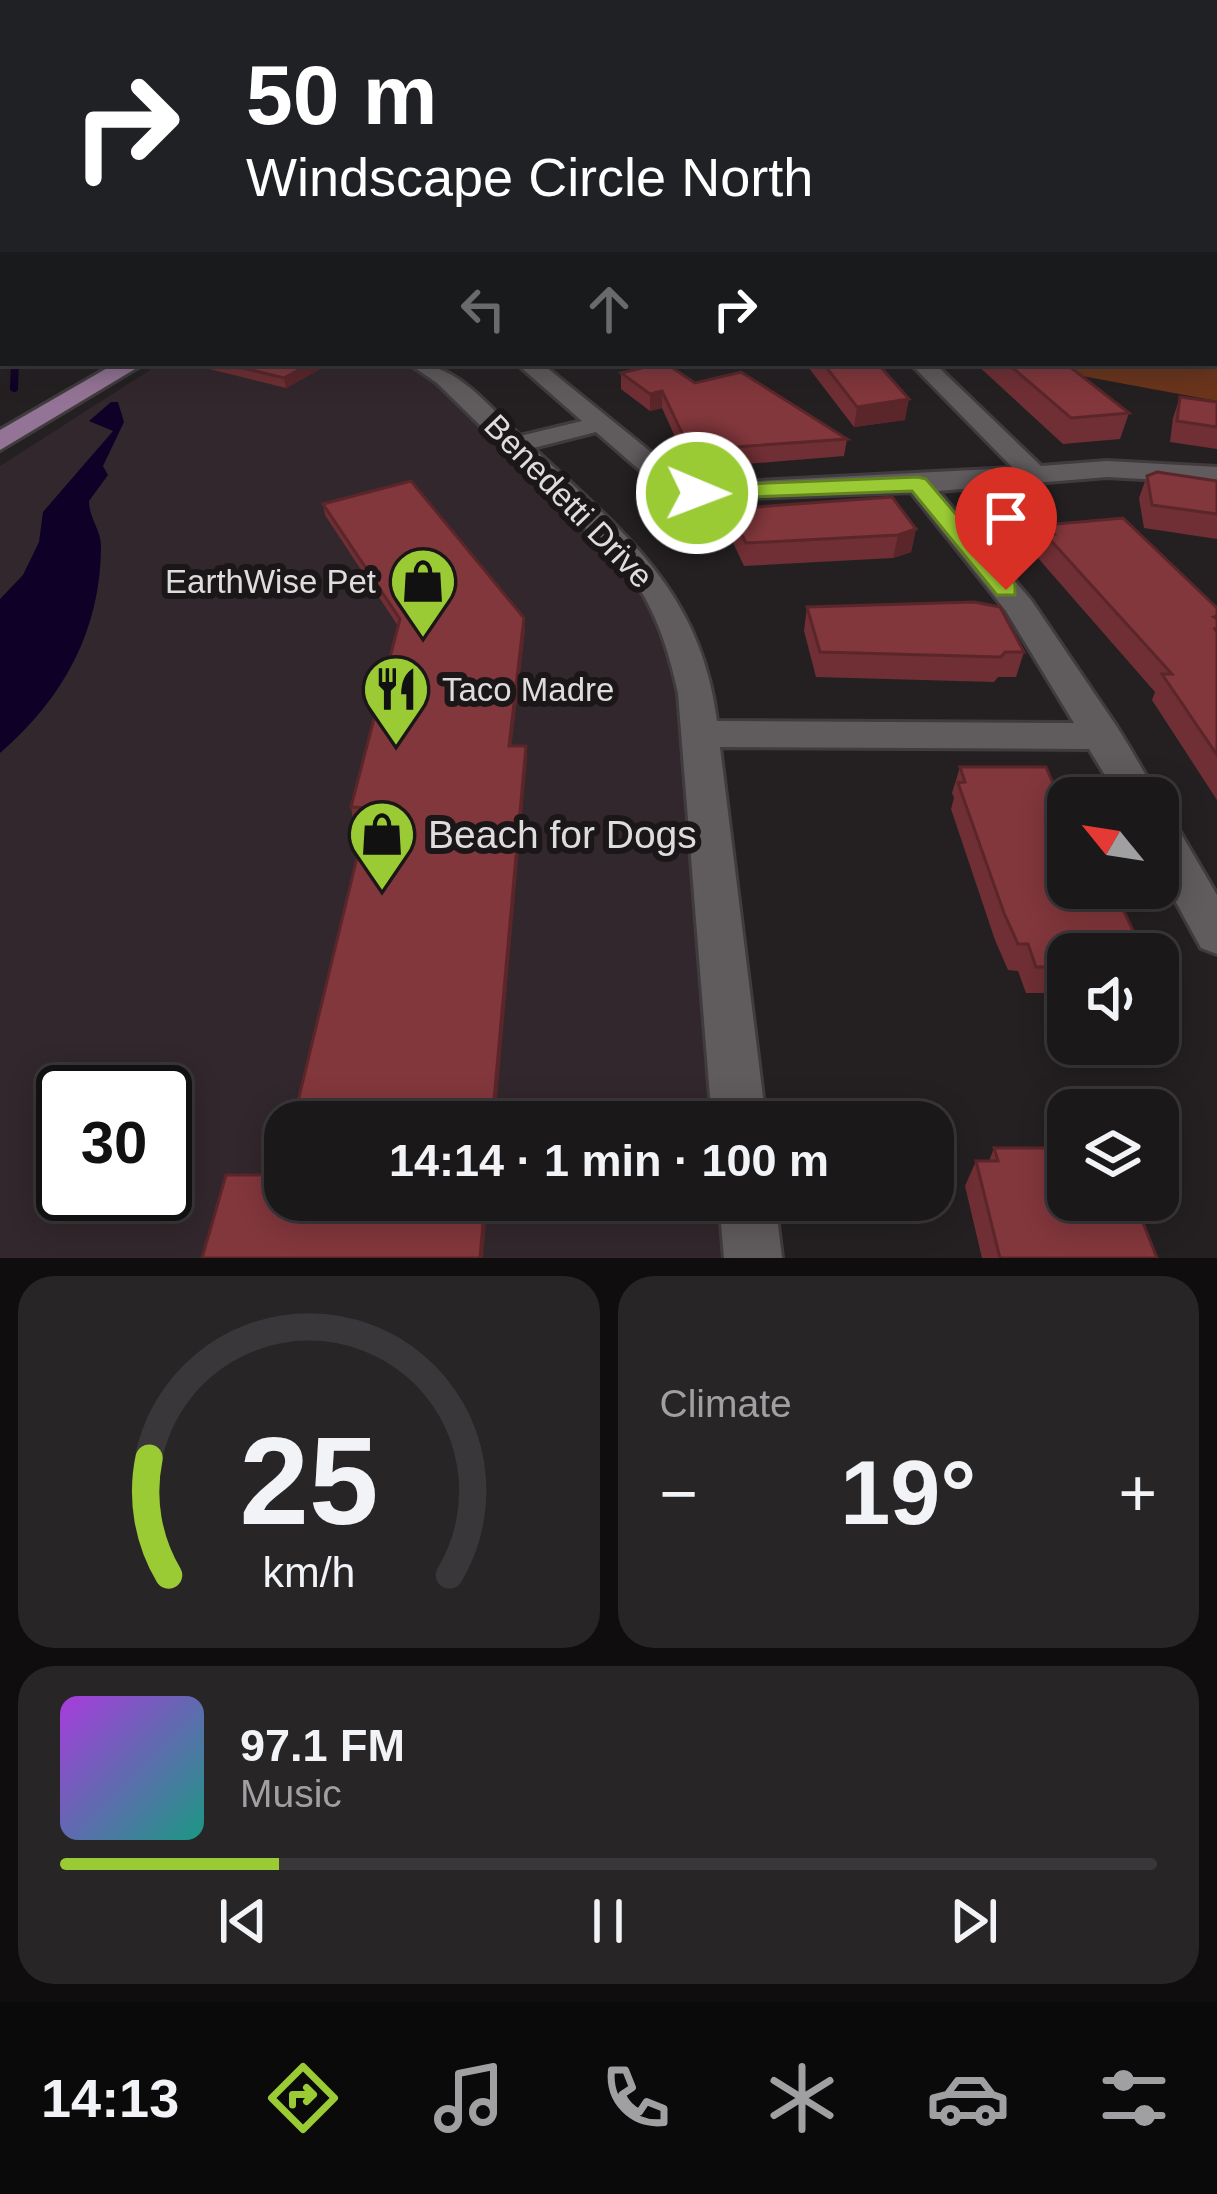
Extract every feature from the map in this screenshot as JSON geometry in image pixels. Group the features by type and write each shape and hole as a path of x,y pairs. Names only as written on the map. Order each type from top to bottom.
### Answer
{"main road":[{"path":"0,442 128,366"}],"street":[{"name":"Benedetti Drive","path":"424,366 445,378 518,444 655,585 684,645 700,734 737,1101"},
{"path":"530,366 668,480 697,493 1156,469 1217,475"},
{"path":"924,366 1034,474"},
{"path":"518,444 599,424"},
{"path":"918,484 1020,607 1127,777"},
{"path":"700,734 1104,736"},
{"path":"1179,868 1217,934"},
{"path":"749,1221 753,1258"}],"shaded area":[{"path":"156,366 424,366 453,385 639,565 675,625 737,1101 264,1101 264,1221 750,1221 754,1258 0,1258 0,466"},
{"path":"1028,366 1217,366 1217,401"},
{"path":"111,402 118,402 124,422 103,466 108,475 89,501 101,546 86,634 60,686 0,753 0,599 23,575 39,542 43,512 113,431 89,421"}],"building":[{"path":"235,366 306,366 284,378"},
{"path":"670,366 695,383 741,372 847,439 691,452 662,391 650,394 621,373"},
{"path":"825,366 880,366 909,399 857,407"},
{"path":"1010,366 1069,366 1129,413 1071,418"},
{"path":"1180,397 1217,402 1217,427 1177,421"},
{"path":"1157,472 1217,481 1217,514 1152,505 1147,476"},
{"path":"411,481 524,618 509,746 526,746 494,1101 298,1101 369,808 351,807 400,619 323,504"},
{"path":"892,497 916,529 898,535 746,543 729,509"},
{"path":"1123,518 1217,608 1217,755 1162,674 1172,674 1045,534 1054,534 1046,525"},
{"path":"974,602 1000,607 1024,652 1005,652 1001,657 820,652 807,607"},
{"path":"960,767 1046,767 1050,777 1047,909 1123,909 1134,933 1047,933 1047,967 1036,967 1028,944 1018,944 1004,913 958,783 965,782"},
{"path":"994,1148 1047,1148 1047,1221 1142,1221 1157,1258 1000,1258 976,1161 998,1161"},
{"path":"226,1175 264,1175 264,1221 483,1221 480,1258 202,1258"}],"waterway":[{"path":"14,388 15,366"}],"place":[{"name":"EarthWise Pet","path":"423,640"},
{"name":"Taco Madre","path":"396,748"},
{"name":"Beach for Dogs","path":"382,893"}],"route":[{"path":"697,493 918,484 1006,590"}]}
